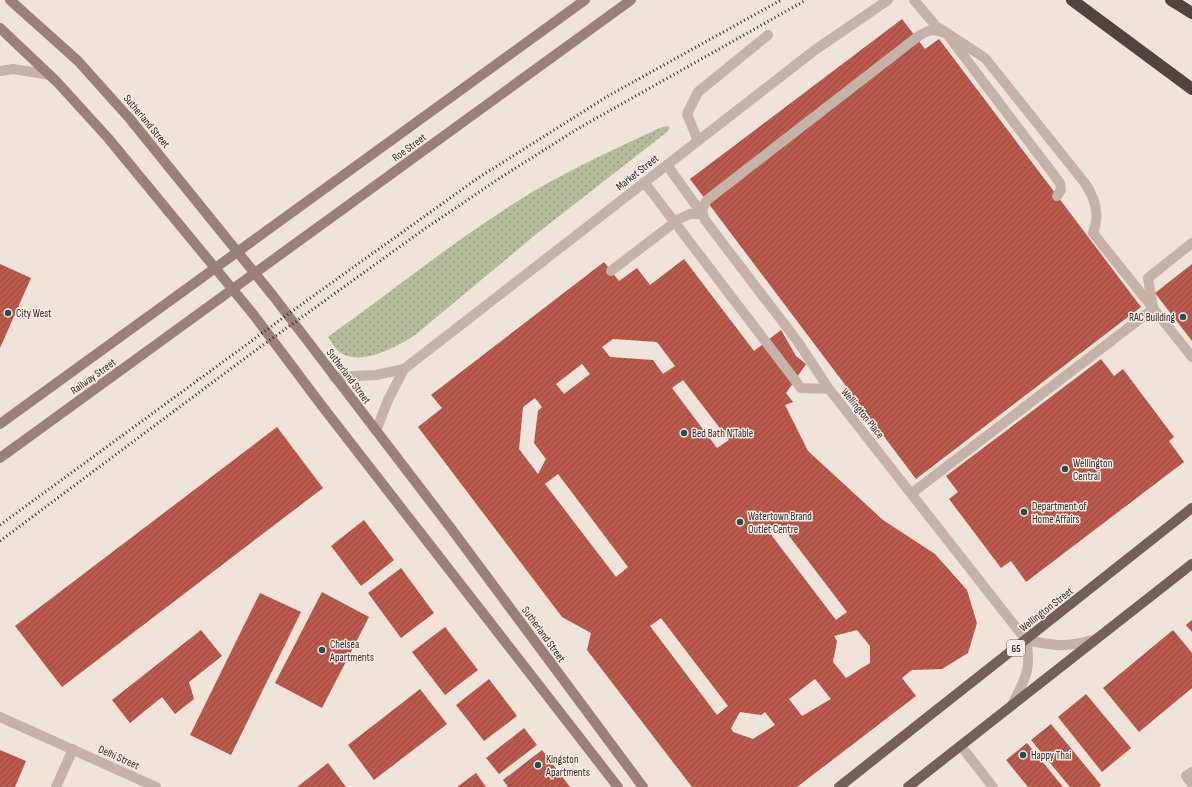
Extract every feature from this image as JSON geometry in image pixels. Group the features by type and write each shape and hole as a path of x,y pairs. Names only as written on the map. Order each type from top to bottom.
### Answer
{"highway":[{"path":"1072,0 1192,89"},
{"path":"1171,0 1192,13"}],"main road":[{"name":"Sutherland Street","path":"10,0 78,61 125,113 255,273 450,527 643,787"},
{"name":"Roe Street","path":"184,291 585,0"},
{"name":"Roe Street","path":"201,313 631,0"},
{"path":"0,28 50,75 108,138 233,290 618,787"},
{"name":"Railway Street","path":"0,424 184,291"},
{"name":"Railway Street","path":"0,458 201,313"},
{"name":"Wellington Street","path":"839,787 1192,508"},
{"path":"908,787 1192,564"}],"street":[{"name":"Market Street","path":"376,431 388,400 404,369 815,50 888,0"},
{"path":"914,0 936,26 985,58 1087,186 1096,212 1093,233 1192,358"},
{"path":"702,214 702,207 707,200 916,38 926,31 936,29 947,34 1060,183 1061,190 1057,196"},
{"path":"698,141 687,114 698,92 768,35"},
{"path":"0,71 12,70 50,75"},
{"path":"667,164 702,214 798,342 829,389"},
{"name":"Wellington Place","path":"644,182 801,388 829,389 1026,640 1029,654 1028,673 1012,705"},
{"path":"611,271 679,218 690,214 702,214"},
{"path":"1152,309 1148,278 1192,243"},
{"path":"912,493 1152,309"},
{"name":"Market Street","path":"334,377 376,375 404,369"},
{"path":"1026,640 1054,646 1072,646 1096,639"},
{"name":"Delhi Street","path":"0,717 156,787"},
{"path":"960,746 993,787"},
{"path":"56,787 73,749"},
{"path":"1192,772 1186,776 1192,784"}],"green space":[{"path":"668,126 670,128 667,132 540,231 415,335 388,350 366,357 346,355 337,350 328,337 481,225 534,191 597,158 662,127"}],"building":[{"path":"902,19 925,49 939,39 1141,307 916,479 690,179"},
{"name":"Watertown Brand Outlet Centre","path":"684,259 754,351 781,330 796,356 806,364 786,393 793,402 785,405 808,451 883,520 935,554 967,590 977,623 968,653 942,669 912,670 902,678 916,696 797,787 692,787 587,650 591,633 562,617 418,427 442,408 431,395 604,262 619,281 637,268 650,285","holes":["613,339 657,342 675,366 663,374 653,360 610,357 602,347","582,364 590,374 564,394 556,384","683,380 729,440 717,448 672,388","535,398 542,407 538,411 534,443 546,459 538,474 519,449 523,407","558,474 628,567 616,577 545,484","780,524 847,612 836,620 769,532","661,618 728,706 717,715 650,626","857,630 870,646 870,663 846,678 833,662 837,641 834,636","815,679 831,699 802,716 789,699","740,712 761,715 765,712 775,725 753,739 733,732 731,728"]},
{"name":"City West","path":"0,264 31,278 0,348"},
{"name":"RAC Building","path":"1192,264 1192,341 1155,293"},
{"name":"Wellington Central","path":"1101,359 1114,376 1123,369 1174,437 1169,441 1184,462 1026,582 1011,561 1001,568 949,499 958,492 946,476"},
{"path":"277,427 323,488 62,687 15,626"},
{"path":"364,520 394,560 361,586 331,546"},
{"name":"Chelsea Apartments","path":"401,568 434,613 401,638 368,593"},
{"name":"Chelsea Apartments","path":"322,592 369,617 322,708 275,683"},
{"path":"260,593 301,612 231,755 190,735"},
{"path":"1192,620 1192,632 1186,625"},
{"path":"445,627 478,670 445,695 412,652"},
{"path":"201,630 222,656 189,682 194,699 175,714 162,697 130,723 112,700"},
{"path":"1173,630 1192,653 1192,688 1139,732 1103,688"},
{"path":"489,679 517,716 484,741 456,705"},
{"path":"420,689 447,724 374,780 348,745"},
{"path":"1086,694 1131,748 1102,772 1058,717"},
{"path":"1051,724 1101,785 1099,787 1070,787 1031,740"},
{"name":"Kingston Apartments","path":"524,728 537,745 499,774 486,758"},
{"path":"1027,743 1063,787 1028,787 1006,760"},
{"path":"0,750 26,761 15,787 0,787"},
{"name":"Kingston Apartments","path":"542,750 570,787 508,787 503,780"},
{"path":"328,763 346,787 297,787"},
{"path":"476,773 486,787 457,787"}],"railway":[{"path":"0,525 302,304 478,178 608,96 781,0"},
{"path":"0,541 252,353 423,230 506,174 579,128 806,0"}],"place":[{"name":"City West","path":"8,313"},
{"name":"RAC Building","path":"1183,317"},
{"name":"Bed Bath N'Table","path":"684,433"},
{"name":"Wellington Central","path":"1065,469"},
{"name":"Department of Home Affairs","path":"1024,512"},
{"name":"Watertown Brand Outlet Centre","path":"740,522"},
{"name":"Chelsea Apartments","path":"322,650"},
{"name":"Happy Thai","path":"1023,755"},
{"name":"Kingston Apartments","path":"538,765"}]}
